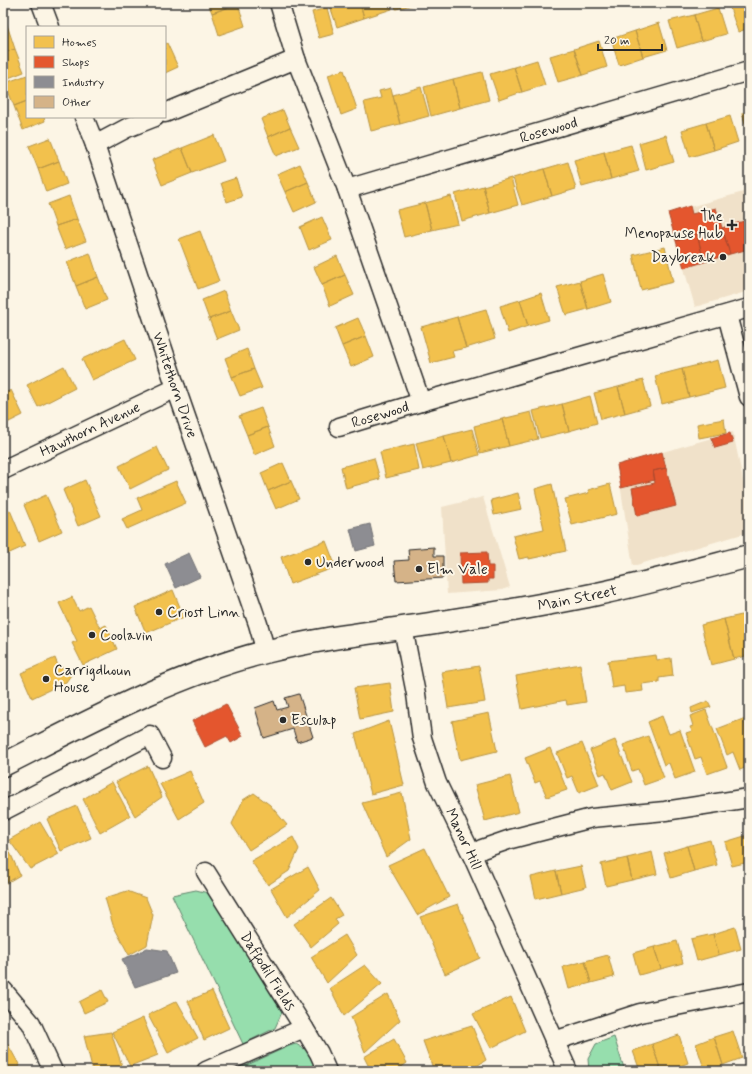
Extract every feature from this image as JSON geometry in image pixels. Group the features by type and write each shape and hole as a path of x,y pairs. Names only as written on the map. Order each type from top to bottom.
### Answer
{"main road":[{"name":"Main Street","path":"3,765 128,703 170,684 214,668 266,652 334,638 452,620 598,594 749,556"}],"street":[{"path":"41,3 50,26"},
{"name":"Rosewood","path":"279,3 296,59 347,189 421,402"},
{"path":"166,113 296,59"},
{"name":"Rosewood","path":"347,189 749,71"},
{"name":"Whitethorn Drive","path":"84,118 95,145 176,388 258,624 266,652"},
{"path":"95,145 127,128 152,118"},
{"name":"Rosewood","path":"338,427 749,308"},
{"path":"727,314 749,398"},
{"name":"Hawthorn Avenue","path":"3,470 176,388"},
{"name":"Manor Hill","path":"403,628 416,694 422,738 437,783 472,855 568,1071"},
{"path":"3,811 150,735 162,758"},
{"path":"472,855 482,849 511,838 592,818 665,811 749,798"},
{"name":"Daffodil Fields","path":"206,872 304,1028 319,1053 327,1071"},
{"path":"3,990 31,1023 53,1071"},
{"path":"554,1041 640,1013 749,992"},
{"path":"206,1071 304,1028"}],"shaded area":[{"path":"747,191 749,199 749,291 695,307 668,213"},
{"path":"733,432 749,509 749,519 746,533 633,566 617,465"},
{"path":"483,497 510,587 502,590 447,594 442,507"}],"green space":[{"path":"196,890 212,894 283,1010 275,1028 243,1044 172,895"},
{"path":"614,1037 625,1071 589,1071 588,1059 596,1044"},
{"path":"296,1044 309,1052 318,1071 234,1071 289,1046"}],"building: Homes":[{"path":"208,3 237,3 238,4 212,13"},
{"path":"329,3 360,3 364,18 337,27"},
{"path":"360,3 390,3 392,9 364,18"},
{"path":"394,3 419,3 396,9"},
{"path":"736,3 749,3 749,28 738,32 729,5"},
{"path":"238,4 245,26 219,35 212,13"},
{"path":"327,8 334,34 319,38 312,12"},
{"path":"718,8 726,34 701,41 694,15"},
{"path":"694,15 701,41 677,48 669,21"},
{"path":"3,16 7,25 3,27"},
{"path":"659,23 667,50 643,57 635,31"},
{"path":"7,25 15,49 3,53 3,27"},
{"path":"635,31 643,57 619,65 611,39"},
{"path":"599,41 607,67 583,75 574,49"},
{"path":"166,44 178,67 166,73"},
{"path":"15,49 24,72 3,80 3,53"},
{"path":"574,49 583,75 558,82 550,56"},
{"path":"537,60 545,85 522,92 514,67"},
{"path":"514,67 522,92 499,100 490,74"},
{"path":"344,70 357,109 341,115 328,75"},
{"path":"482,72 489,100 460,108 453,79"},
{"path":"26,75 26,101 14,106 5,83"},
{"path":"453,79 460,108 431,116 424,87"},
{"path":"421,87 429,116 400,124 393,95"},
{"path":"391,88 400,124 371,131 364,102 381,98 379,91"},
{"path":"26,101 26,118 44,118 45,121 23,130 14,106"},
{"path":"283,110 290,127 268,137 261,119"},
{"path":"749,112 749,137 742,113"},
{"path":"730,116 738,142 714,150 706,123"},
{"path":"706,123 714,150 690,157 682,130"},
{"path":"290,127 299,147 276,156 268,137"},
{"path":"214,135 224,161 192,173 182,148"},
{"path":"666,135 674,162 646,170 639,143"},
{"path":"50,138 59,161 38,169 29,146"},
{"path":"631,145 639,171 611,179 604,152"},
{"path":"182,148 192,173 162,185 152,160"},
{"path":"604,152 611,179 582,187 574,160"},
{"path":"59,161 67,184 46,192 38,169"},
{"path":"568,162 576,189 552,196 544,169"},
{"path":"300,164 308,182 285,192 277,174"},
{"path":"544,169 552,196 522,205 513,178"},
{"path":"236,178 242,197 227,202 221,183"},
{"path":"511,178 518,205 490,213 483,186"},
{"path":"308,182 316,202 294,212 285,192"},
{"path":"483,186 490,213 462,221 455,194"},
{"path":"69,196 77,219 56,226 48,204"},
{"path":"451,196 458,224 432,230 425,203"},
{"path":"425,203 432,230 404,237 397,210"},
{"path":"322,217 332,240 309,250 300,227"},
{"path":"77,219 86,241 65,249 56,226"},
{"path":"200,231 219,281 198,289 179,239"},
{"path":"665,247 673,282 641,290 633,255"},
{"path":"90,253 98,277 76,286 67,262"},
{"path":"337,256 345,275 322,285 314,267"},
{"path":"603,274 611,302 588,309 580,281"},
{"path":"345,275 354,295 330,306 322,285"},
{"path":"98,277 107,300 85,309 76,286"},
{"path":"580,281 588,309 566,315 557,287"},
{"path":"224,291 231,311 209,319 202,300"},
{"path":"541,293 549,320 528,326 520,300"},
{"path":"520,300 528,326 508,333 500,306"},
{"path":"486,309 495,339 466,348 457,317"},
{"path":"231,311 239,330 217,339 209,319"},
{"path":"457,317 466,348 452,351 454,357 431,363 421,327"},
{"path":"358,318 366,336 342,346 335,328"},
{"path":"366,336 374,357 351,367 342,346"},
{"path":"125,339 135,360 92,380 82,359"},
{"path":"247,349 254,369 232,377 225,358"},
{"path":"718,360 725,388 689,397 682,369"},
{"path":"64,366 75,388 38,407 27,385"},
{"path":"254,369 262,388 240,396 232,377"},
{"path":"682,369 689,397 662,404 655,376"},
{"path":"643,380 650,406 625,413 618,387"},
{"path":"618,387 625,413 601,419 594,393"},
{"path":"11,390 23,415 3,425 3,394"},
{"path":"590,396 597,423 569,431 562,404"},
{"path":"562,404 569,431 540,438 533,411"},
{"path":"261,408 268,427 247,435 239,416"},
{"path":"531,412 538,439 509,446 502,419"},
{"path":"502,419 509,446 480,453 474,426"},
{"path":"724,419 726,433 699,438 697,424"},
{"path":"268,427 275,446 254,455 247,435"},
{"path":"472,429 479,455 451,463 444,436"},
{"path":"444,436 451,463 423,470 416,443"},
{"path":"414,444 419,470 386,478 380,452"},
{"path":"157,447 168,470 130,489 119,466"},
{"path":"374,458 380,479 346,488 341,467"},
{"path":"283,463 291,481 268,491 261,473"},
{"path":"85,480 101,516 78,526 63,490"},
{"path":"176,481 186,503 127,529 122,519 142,510 137,498"},
{"path":"291,481 299,499 276,509 268,491"},
{"path":"552,484 566,551 529,559 529,557 519,559 513,536 544,529 535,489"},
{"path":"610,484 617,514 572,525 565,499 589,493 588,490"},
{"path":"518,493 522,509 494,515 491,500"},
{"path":"46,495 62,531 39,541 24,505"},
{"path":"10,510 25,546 3,556 3,513"},
{"name":"Underwood","path":"326,541 336,567 290,584 281,557"},
{"name":"Criost Linn","path":"173,590 184,617 146,633 135,607"},
{"name":"Coolavin","path":"72,597 79,611 89,606 100,628 106,625 117,649 83,665 72,643 77,641 59,603"},
{"path":"746,614 749,627 749,655 734,659 724,619"},
{"path":"724,619 734,659 711,665 701,625"},
{"path":"656,655 657,660 671,658 673,676 659,678 659,682 642,684 643,691 625,693 624,686 612,688 608,661"},
{"name":"Carrigdhoun House","path":"55,658 59,668 68,667 71,675 66,682 32,698 21,673"},
{"path":"580,664 586,702 567,705 566,700 522,709 516,676"},
{"path":"479,666 485,702 448,708 442,672"},
{"path":"390,683 394,712 360,719 354,688"},
{"path":"708,701 711,707 692,713 691,708"},
{"path":"706,710 727,767 707,774 701,757 695,759 686,733 692,731 690,727 693,726 690,716"},
{"path":"489,713 497,751 460,760 452,721"},
{"path":"662,716 669,734 680,730 695,772 675,779 669,763 664,765 648,722"},
{"path":"743,719 749,735 749,766 740,770 733,752 727,755 717,729"},
{"path":"389,721 404,785 371,794 355,734"},
{"path":"648,736 664,778 644,785 638,769 632,771 623,745"},
{"path":"615,740 632,782 612,790 605,773 600,775 590,750"},
{"path":"582,743 599,785 579,793 572,776 567,778 557,753"},
{"path":"550,748 567,790 547,797 540,781 535,783 525,758"},
{"path":"148,766 162,797 135,816 116,782"},
{"path":"190,771 204,803 179,819 160,784"},
{"path":"510,776 519,812 485,821 475,785"},
{"path":"112,782 130,816 100,833 83,799"},
{"path":"254,793 270,805 287,825 249,850 232,824 243,800"},
{"path":"402,793 411,839 386,857 362,803"},
{"path":"77,806 91,838 61,851 47,819"},
{"path":"40,822 59,854 30,869 9,840"},
{"path":"748,835 749,862 732,866 725,842"},
{"path":"293,837 299,849 289,871 268,885 251,861"},
{"path":"710,840 717,865 694,871 687,846"},
{"path":"5,841 20,875 3,885 3,842"},
{"path":"687,846 694,871 671,878 664,853"},
{"path":"425,848 449,897 417,915 388,865"},
{"path":"652,852 657,874 632,880 627,858"},
{"path":"627,858 632,880 606,886 601,864"},
{"path":"581,866 586,887 561,893 556,871"},
{"path":"308,867 320,890 287,917 271,889"},
{"path":"556,871 561,893 536,899 531,877"},
{"path":"127,891 146,898 153,915 147,945 129,955 113,925 105,898"},
{"path":"331,898 342,915 335,919 338,924 311,947 294,924"},
{"path":"458,904 480,958 445,974 420,917"},
{"path":"735,927 741,949 719,955 713,934"},
{"path":"713,934 719,955 697,961 691,939"},
{"path":"345,935 357,955 327,983 311,957"},
{"path":"677,941 683,963 661,969 654,947"},
{"path":"654,947 661,969 639,975 633,953"},
{"path":"608,955 614,977 591,983 585,961"},
{"path":"585,961 591,983 569,989 563,967"},
{"path":"365,965 382,984 344,1016 330,988"},
{"path":"102,990 108,1002 84,1013 79,1002"},
{"path":"212,991 229,1028 204,1040 188,1001"},
{"path":"388,994 400,1020 365,1052 351,1017"},
{"path":"511,997 525,1031 491,1048 473,1014"},
{"path":"177,1001 198,1038 168,1053 148,1015"},
{"path":"143,1018 158,1055 130,1066 112,1032"},
{"path":"472,1026 486,1060 469,1071 434,1071 423,1041"},
{"path":"733,1031 742,1058 723,1065 714,1037"},
{"path":"111,1032 123,1069 122,1071 93,1071 84,1036"},
{"path":"679,1035 688,1063 680,1066 682,1071 661,1071 652,1044"},
{"path":"714,1037 723,1065 705,1071 696,1044"},
{"path":"394,1039 407,1063 396,1071 371,1071 364,1057"},
{"path":"7,1043 20,1066 11,1071 3,1071 3,1045"},
{"path":"652,1044 661,1071 640,1071 633,1051"}],"building: Shops":[{"path":"690,206 692,214 716,208 730,254 704,262 697,234 676,241 668,213"},
{"path":"747,220 749,227 749,249 730,254 722,228"},
{"path":"697,234 704,262 684,268 676,241"},
{"path":"730,433 733,443 715,448 711,438"},
{"path":"662,452 666,468 653,471 655,480 621,488 617,465"},
{"path":"666,468 676,506 637,516 632,488 655,483 653,471"},
{"path":"487,552 488,566 493,566 493,579 488,579 488,583 461,584 460,553"},
{"path":"226,704 243,736 231,743 227,736 205,747 192,721"}],"building: Industry":[{"path":"370,524 375,546 356,551 350,529"},
{"path":"189,553 200,577 176,588 165,564"},
{"path":"147,948 167,951 176,973 135,987 122,959"}],"building: Other":[{"name":"Elm Vale","path":"434,547 434,556 443,556 443,578 396,581 394,561 409,560 408,549"},
{"name":"Esculap","path":"299,694 313,737 297,742 293,729 264,738 255,708 274,701 277,710 288,707 285,698"}],"place":[{"name":"The Menopause Hub","path":"732,225"},
{"name":"Daybreak","path":"723,257"},
{"name":"Underwood","path":"308,562"},
{"name":"Elm Vale","path":"419,569"},
{"name":"Criost Linn","path":"159,612"},
{"name":"Coolavin","path":"92,635"},
{"name":"Carrigdhoun House","path":"46,679"},
{"name":"Esculap","path":"283,720"}]}
